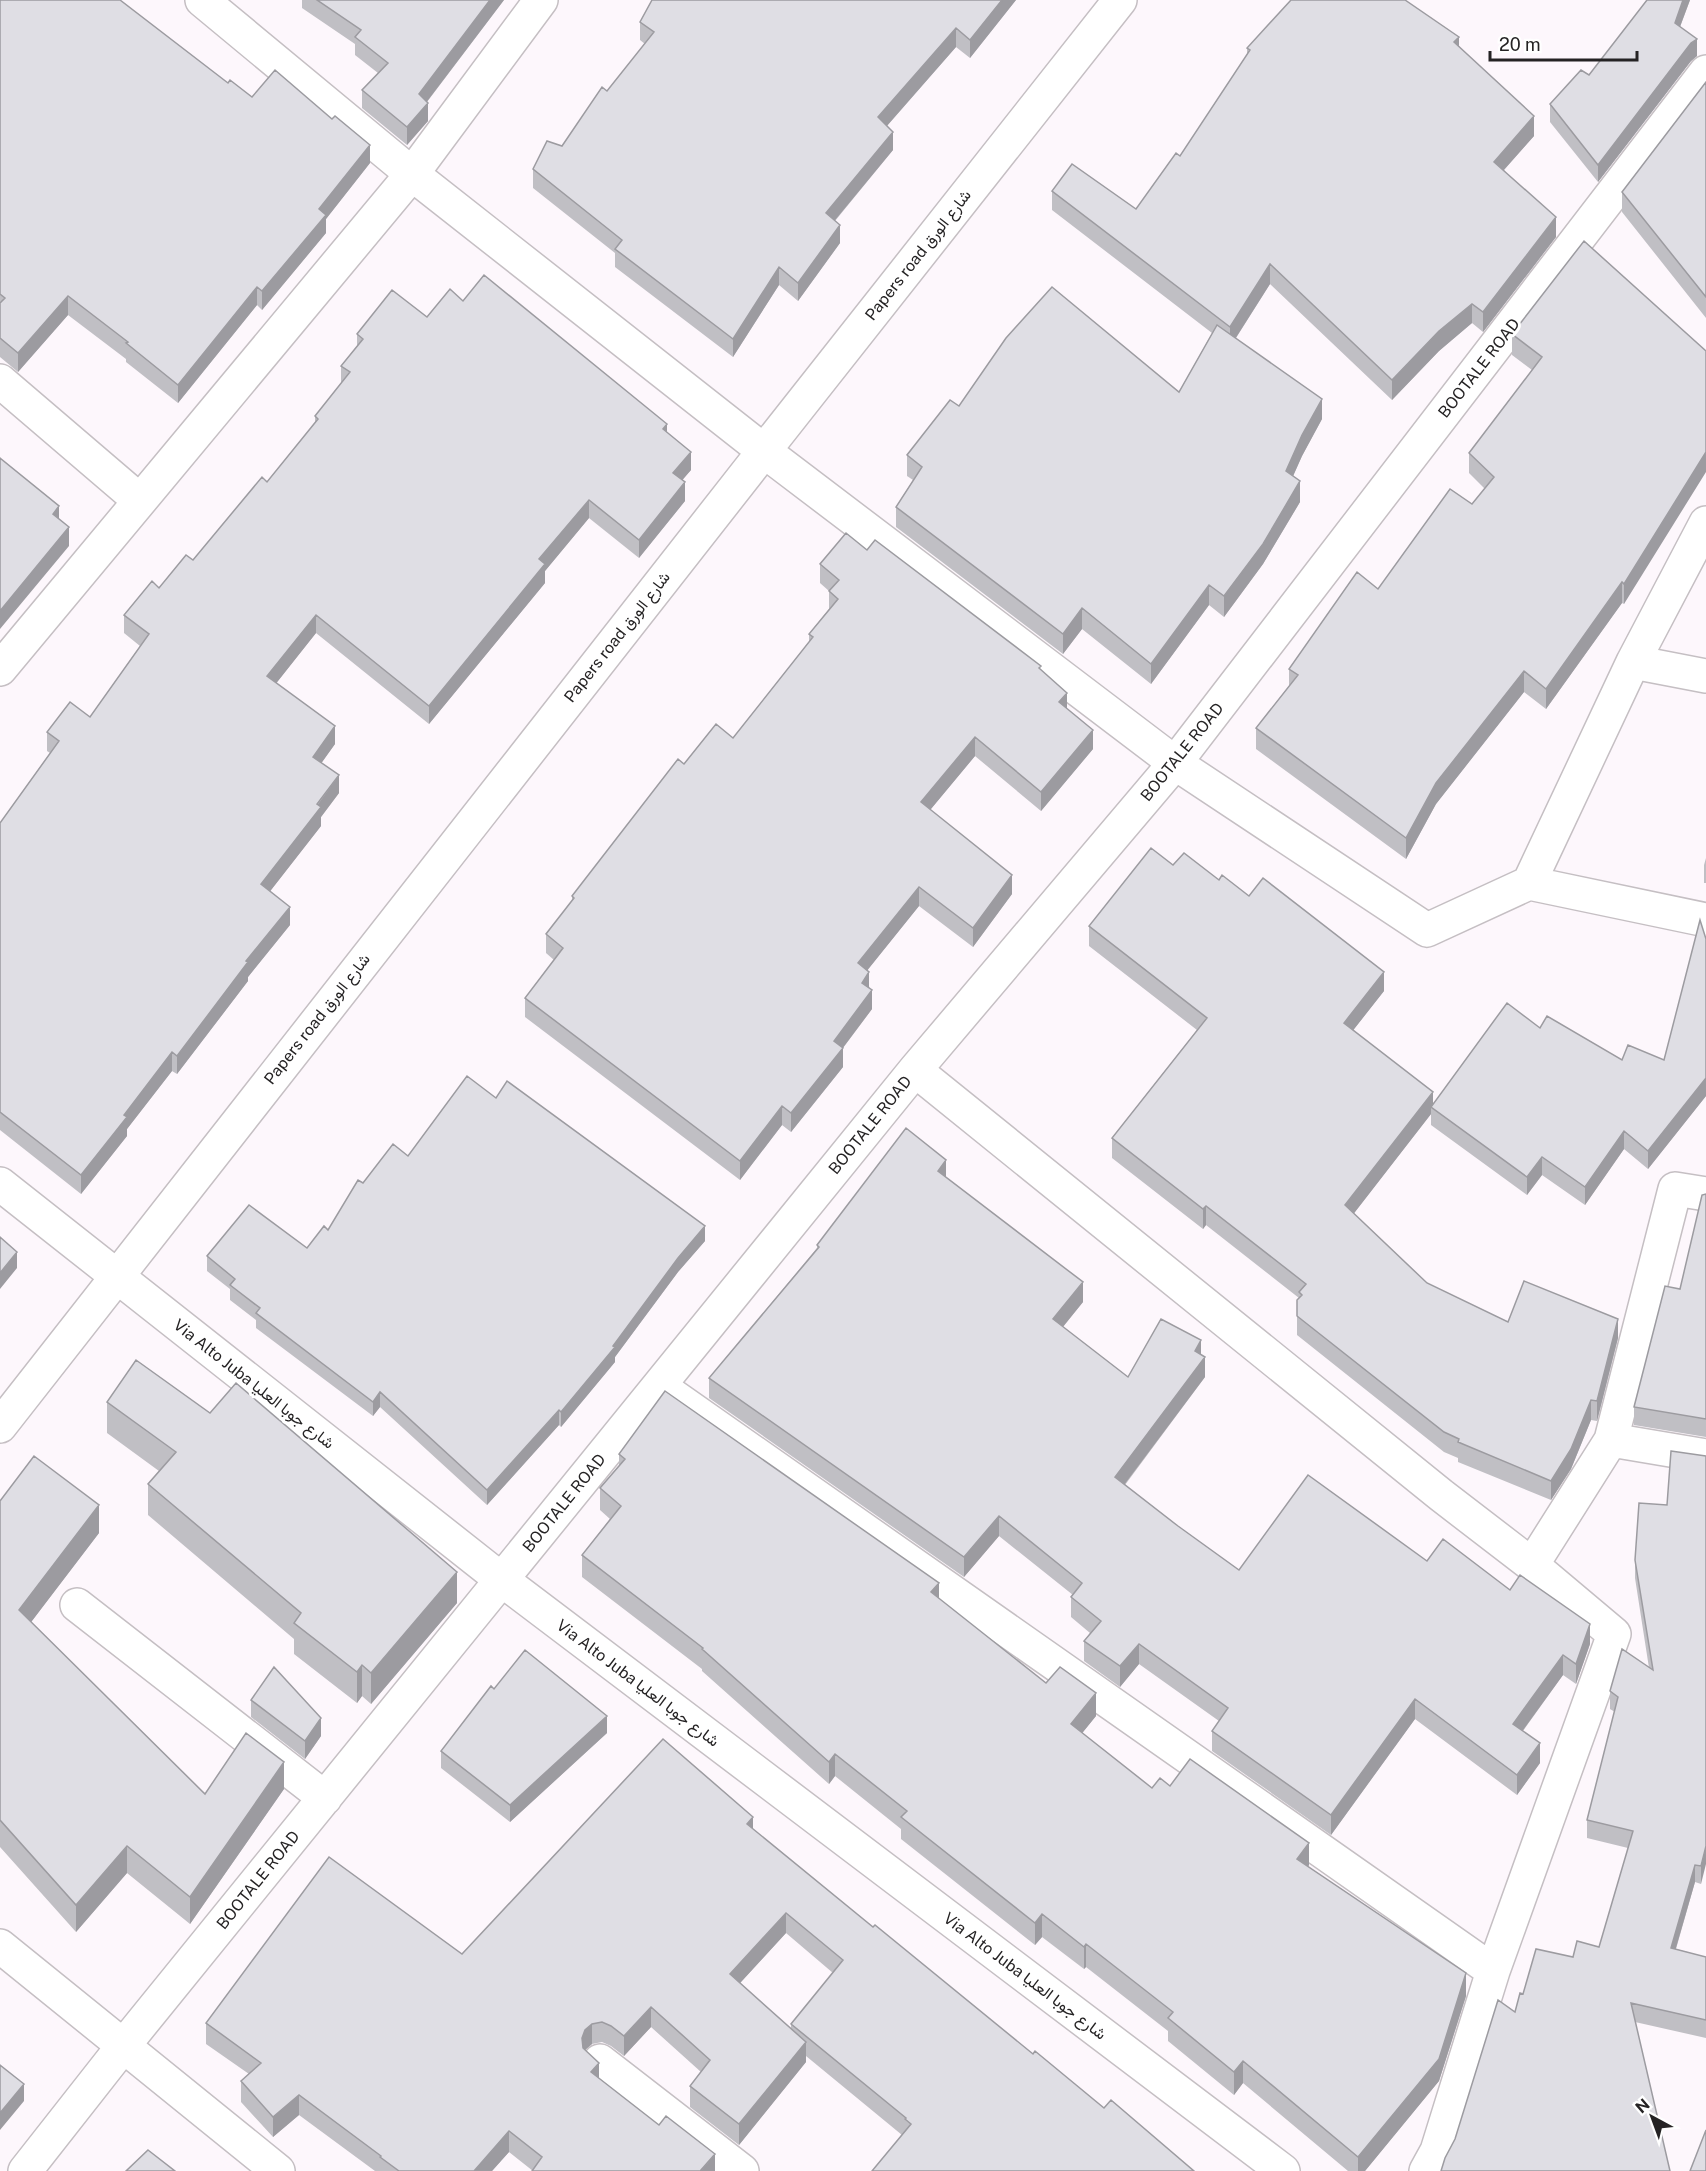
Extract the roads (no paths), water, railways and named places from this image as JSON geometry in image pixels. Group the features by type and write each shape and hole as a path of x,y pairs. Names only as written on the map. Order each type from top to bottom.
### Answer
{"street":[{"path":"202,0 412,174 764,451 1175,764 1426,930 1529,883 1706,920"},
{"path":"0,669 412,174 542,0"},
{"name":"Papers road شارع الورق","path":"0,1426 116,1275 1120,0"},
{"name":"BOOTALE ROAD","path":"25,2171 124,2045 915,1070 1175,764 1706,72"},
{"path":"0,381 139,500"},
{"path":"1529,883 1633,662 1706,523"},
{"path":"1633,662 1706,676"},
{"path":"915,1070 1441,1495 1532,1565 1614,1634 1493,1971 1437,2151 1426,2171"},
{"name":"Via Alto Juba شارع جوبا العليا","path":"0,1184 502,1580 1283,2171"},
{"path":"1532,1565 1611,1440 1675,1189 1706,1194"},
{"path":"659,1386 1493,1971"},
{"path":"1611,1440 1706,1456"},
{"path":"77,1605 325,1798"},
{"path":"0,1946 278,2171"},
{"path":"600,2061 742,2171"}]}
